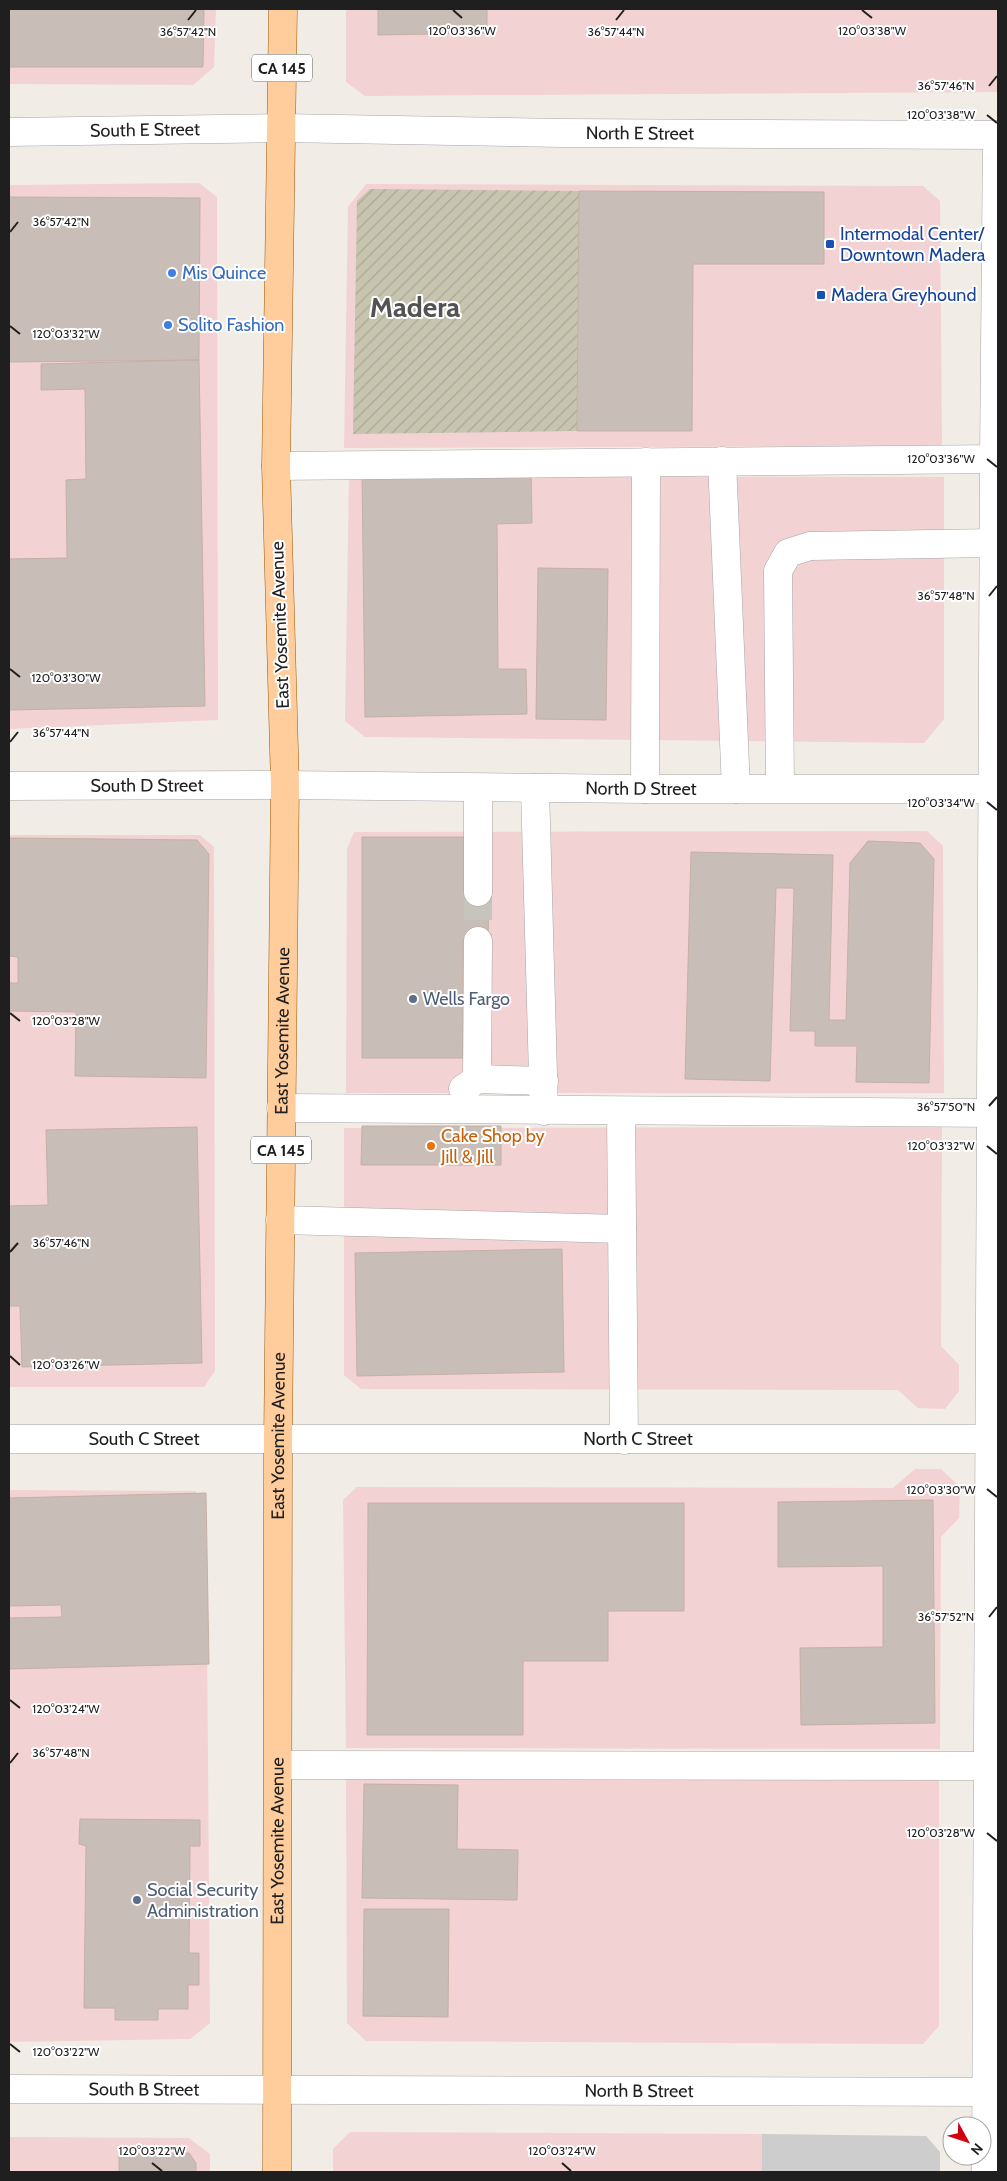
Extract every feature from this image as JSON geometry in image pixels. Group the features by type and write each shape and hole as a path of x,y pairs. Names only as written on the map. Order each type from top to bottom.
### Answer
{"main road":[{"name":"East Yosemite Avenue","path":"277,2172 279,2090 278,1440 285,785 276,466 283,9"}],"street":[{"name":"South E Street","path":"9,132 282,128"},
{"name":"North E Street","path":"282,128 562,133 998,135"},
{"path":"986,2172 992,2092 996,789 994,543 998,135"},
{"path":"276,466 996,459"},
{"path":"722,461 736,789"},
{"path":"644,789 646,462"},
{"path":"780,788 778,571 788,552 810,546 994,543"},
{"name":"North D Street","path":"285,785 644,789 996,789"},
{"name":"South D Street","path":"9,786 285,785"},
{"path":"476,888 478,788"},
{"path":"535,788 544,1111"},
{"path":"476,947 477,1080"},
{"path":"461,1110 461,1091 477,1080 544,1081"},
{"path":"281,1108 621,1112 994,1113"},
{"path":"621,1112 624,1440"},
{"path":"280,1220 622,1229"},
{"name":"South C Street","path":"9,1439 278,1440"},
{"name":"North C Street","path":"278,1440 993,1439"},
{"path":"279,1764 993,1766"},
{"name":"South B Street","path":"9,2088 279,2090"},
{"name":"North B Street","path":"279,2090 992,2092"}],"shaded area":[{"path":"9,9 216,9 214,67 193,85 9,84"},
{"path":"346,9 998,9 998,92 365,96 346,82"},
{"path":"199,183 217,197 218,720 9,729 9,185"},
{"path":"366,184 923,186 940,201 942,446 344,448 348,207"},
{"path":"370,189 579,191 577,431 353,434 357,201"},
{"path":"349,476 944,477 944,719 924,743 365,737 345,721"},
{"path":"927,831 943,846 944,1093 346,1093 347,849 354,832"},
{"path":"9,835 200,835 214,847 215,1371 204,1387 9,1387"},
{"path":"942,1127 941,1346 959,1365 959,1391 945,1409 918,1408 898,1390 361,1389 344,1375 344,1128"},
{"path":"915,1469 941,1469 960,1487 959,1518 941,1537 940,1749 346,1748 343,1500 357,1487 893,1488"},
{"path":"9,1490 195,1491 206,1503 210,2023 190,2039 9,2042"},
{"path":"346,1777 939,1780 939,2026 923,2044 366,2041 347,2023"},
{"path":"350,2132 762,2134 762,2172 333,2172 333,2149"},
{"path":"762,2134 926,2136 940,2152 940,2172 762,2172"},
{"path":"9,2137 189,2138 210,2154 210,2172 9,2172"}],"building":[{"path":"9,9 204,9 203,67 9,67"},
{"path":"378,9 487,9 487,33 378,35"},
{"path":"579,191 824,192 824,264 693,264 692,431 577,431"},
{"path":"9,197 200,198 199,360 9,362"},
{"path":"199,360 205,706 9,710 9,559 67,558 66,480 86,479 85,389 41,390 41,364"},
{"path":"531,466 532,523 497,524 498,669 526,669 527,714 365,717 362,469"},
{"path":"538,568 608,569 606,720 536,719"},
{"name":"Wells Fargo","path":"362,837 464,837 489,892 488,940 463,941 463,1058 362,1058"},
{"path":"9,838 197,840 209,854 206,1078 75,1076 76,1012 9,1011 9,983 18,983 18,957 9,956"},
{"path":"868,841 920,843 934,859 929,1083 856,1082 857,1046 815,1046 815,1031 790,1031 794,888 776,888 770,1081 685,1079 691,852 833,855 829,1020 846,1020 850,863"},
{"name":"Cake Shop by Jill & Jill","path":"362,1126 501,1126 501,1165 361,1165"},
{"path":"197,1127 202,1363 22,1367 20,1306 9,1306 9,1206 48,1205 46,1130"},
{"path":"562,1249 564,1372 357,1376 355,1253"},
{"path":"206,1493 209,1664 9,1669 9,1618 62,1617 61,1605 9,1606 9,1498"},
{"path":"933,1500 935,1723 801,1725 800,1648 883,1647 883,1566 778,1567 778,1502"},
{"path":"368,1503 684,1503 684,1611 608,1611 608,1661 523,1661 523,1735 367,1735"},
{"path":"364,1784 458,1785 457,1849 518,1850 517,1900 362,1898"},
{"name":"Social Security Administration","path":"80,1819 200,1820 200,1846 190,1846 189,1953 199,1953 199,1985 188,1985 188,2009 158,2009 158,2020 115,2020 115,2008 84,2008 86,1846 79,1844"},
{"path":"364,1909 449,1909 448,2017 363,2016"},
{"path":"189,2153 196,2163 196,2172 119,2172 119,2154"}],"tunnel":[{"path":"478,892 478,941"}],"place":[{"name":"Intermodal Center/ Downtown Madera","path":"830,244"},
{"name":"Mis Quince","path":"172,273"},
{"name":"Madera Greyhound","path":"821,295"},
{"name":"Solito Fashion","path":"168,325"},
{"name":"Wells Fargo","path":"413,999"},
{"name":"Cake Shop by Jill & Jill","path":"431,1146"},
{"name":"Social Security Administration","path":"137,1900"}],"district":[{"name":"Madera","path":"415,307"}]}
